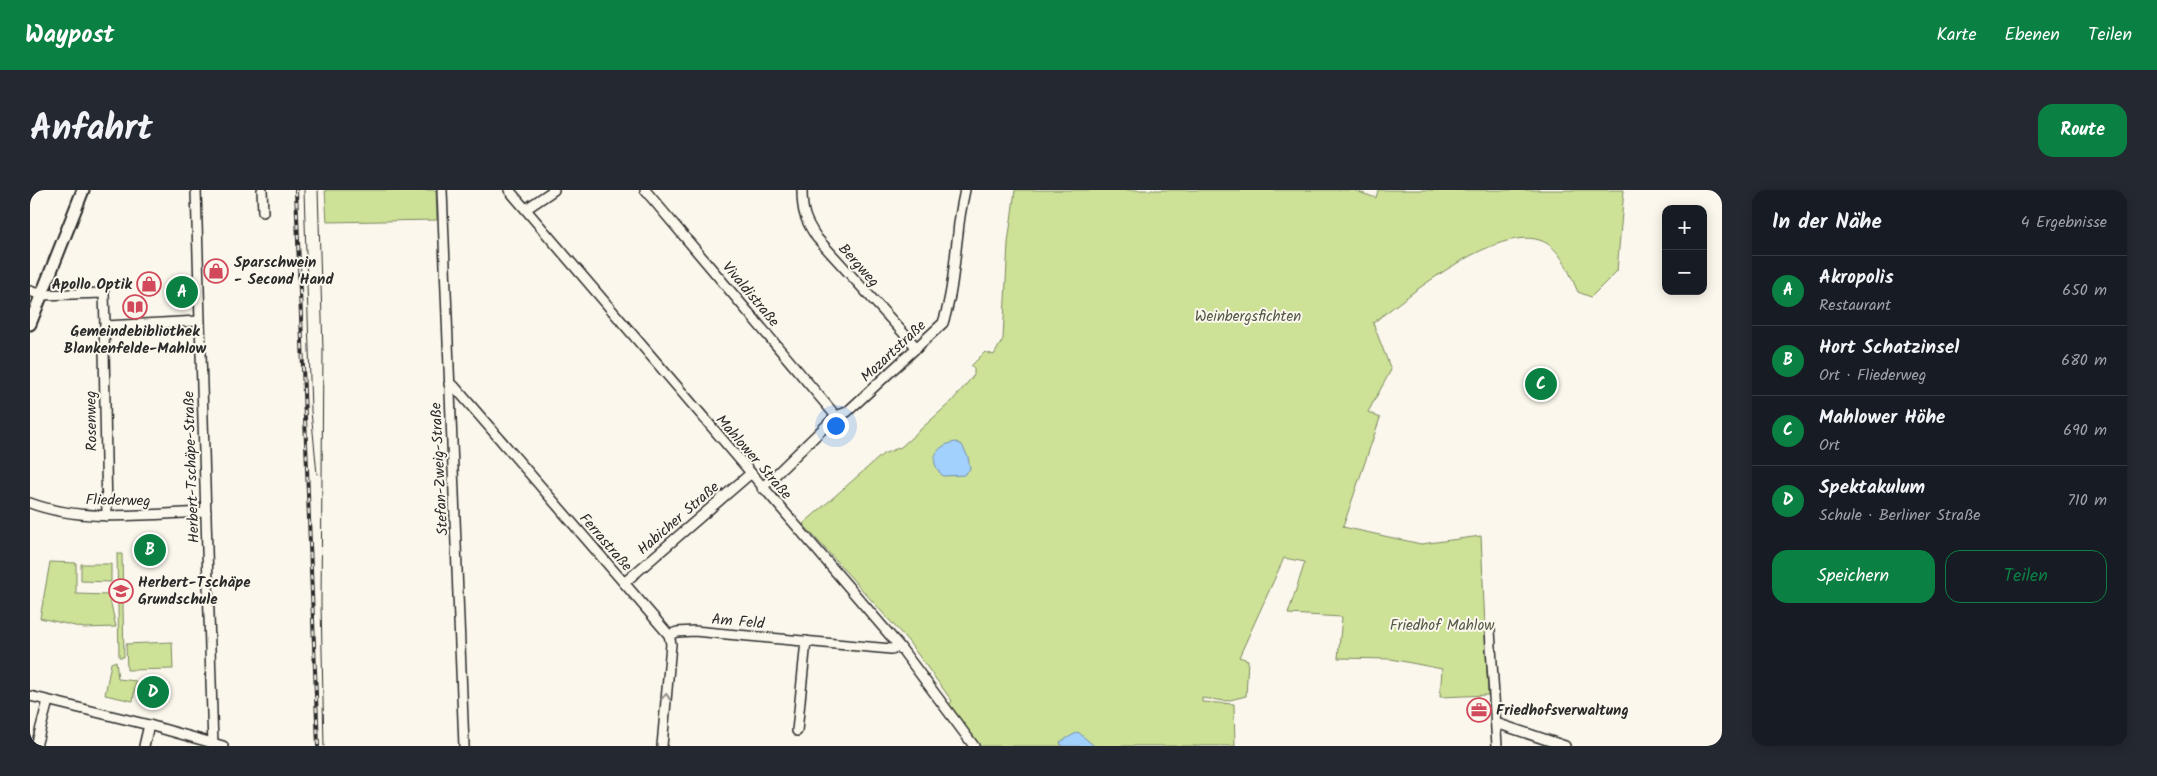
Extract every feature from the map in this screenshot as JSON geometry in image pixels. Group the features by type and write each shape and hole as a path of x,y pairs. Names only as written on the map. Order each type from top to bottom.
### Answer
{"main road":[{"path":"30,324 83,190"}],"street":[{"name":"Herbert-Tschäpe-Straße","path":"196,190 212,729 217,745"},
{"path":"262,190 263,212"},
{"name":"Stefan-Zweig-Straße","path":"442,190 464,746"},
{"name":"Mahlower Straße","path":"509,190 750,474 900,647 974,746"},
{"path":"526,210 554,190"},
{"name":"Vivaldistraße","path":"645,190 652,201 836,416"},
{"name":"Bergweg","path":"802,190 805,221 817,238 917,348"},
{"name":"Mozartstraße","path":"762,488 836,416 847,412 943,323 949,305 965,190"},
{"path":"30,291 41,295"},
{"name":"Rosenweg","path":"41,295 104,293 107,516"},
{"path":"105,326 199,321"},
{"name":"Ferrastraße","path":"449,384 454,386 624,583 670,640"},
{"name":"Habicher Straße","path":"624,583 750,474"},
{"name":"Fliederweg","path":"30,503 64,511 107,516 206,512"},
{"path":"1490,630 1497,746"},
{"name":"Am Feld","path":"670,640 677,632 694,631 890,648 900,647"},
{"path":"662,746 670,640"},
{"path":"797,731 806,640"},
{"path":"30,696 149,725 217,745"},
{"path":"36,746 48,701"},
{"path":"1496,722 1565,746"},
{"path":"144,746 149,725"}],"green space":[{"path":"325,190 436,190 437,220 327,222"},
{"path":"1015,190 1353,190 1376,198 1378,190 1624,190 1617,271 1591,297 1578,292 1569,272 1554,249 1548,244 1530,238 1507,241 1457,263 1432,279 1373,323 1391,370 1368,412 1380,418 1343,527 1421,544 1481,536 1488,695 1440,697 1442,669 1391,659 1338,658 1342,617 1288,614 1305,562 1284,558 1239,657 1248,660 1246,696 1226,701 1202,698 1202,702 1234,704 1235,746 1095,746 1060,742 1062,746 977,746 948,706 952,701 908,641 803,524 883,454 901,447 952,401 974,375 974,368 971,366 985,352 994,355 1003,339 1008,243"},
{"path":"117,554 122,554 124,657 119,657"},
{"path":"50,562 76,563 76,594 109,595 116,627 84,628 40,618"},
{"path":"81,564 111,564 111,582 81,581"},
{"path":"172,642 173,669 127,670 126,644"},
{"path":"116,661 118,679 136,681 133,701 105,695 111,663"}],"water":[{"path":"956,442 962,445 968,457 970,469 964,475 943,476 935,465 936,454 943,446"},
{"path":"1078,732 1095,746 1062,746 1060,742"}],"tram line":[{"path":"304,190 311,411 317,474"},
{"path":"318,190 323,350 321,603 324,746"}],"railway":[{"path":"296,190 318,746"}],"place":[{"name":"Sparschwein - Second Hand","path":"216,271"},
{"name":"Apollo Optik","path":"149,284"},
{"name":"Akropolis","path":"182,292"},
{"name":"Gemeindebibliothek Blankenfelde-Mahlow","path":"135,307"},
{"name":"Mahlower Höhe","path":"1541,384"},
{"name":"Hort Schatzinsel","path":"150,550"},
{"name":"Herbert-Tschäpe Grundschule","path":"121,591"},
{"name":"Spektakulum","path":"153,692"},
{"name":"Friedhofsverwaltung","path":"1479,710"}],"park label":[{"name":"Weinbergsfichten","path":"1248,316"},
{"name":"Friedhof Mahlow","path":"1442,625"}]}
